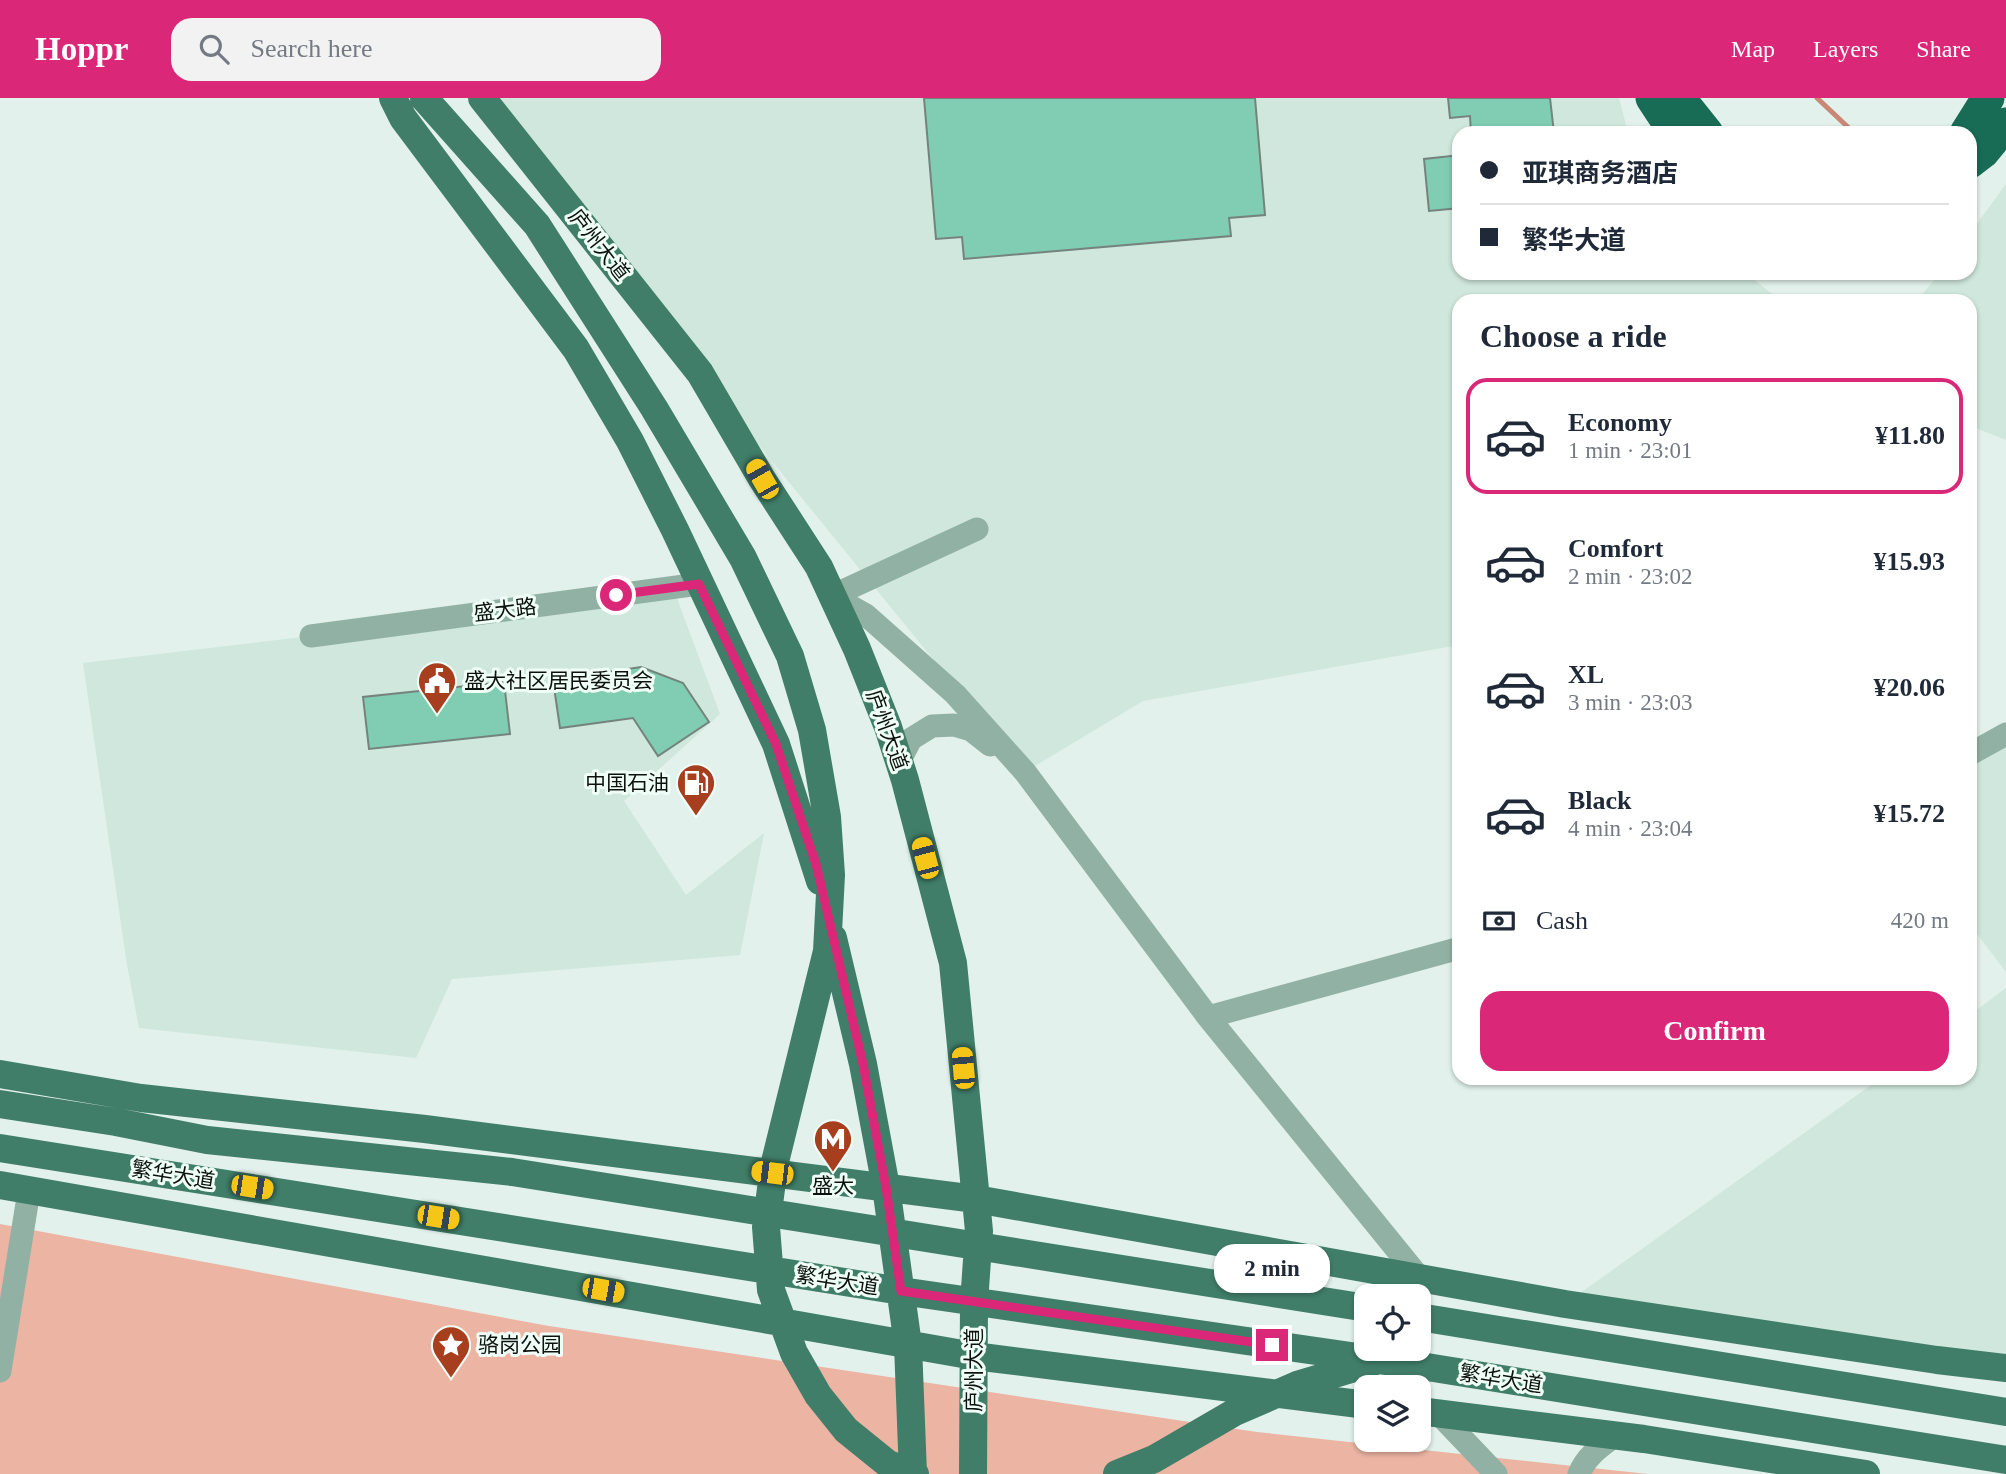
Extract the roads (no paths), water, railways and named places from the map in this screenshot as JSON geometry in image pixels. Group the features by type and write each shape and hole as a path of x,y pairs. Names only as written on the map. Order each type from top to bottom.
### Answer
{"highway":[{"path":"1652,98 1668,126"},
{"path":"1679,98 1701,126"},
{"path":"1970,126 1988,98"},
{"path":"1977,157 2006,124"}],"main road":[{"path":"394,98 403,118 576,349 630,441 776,744 816,864 863,1064 886,1187 908,1345 914,1474 888,1464 846,1430 818,1395 794,1353 771,1290 766,1227 774,1166 827,951 831,875 827,817 811,730 790,656 743,558 654,408 537,225 424,98"},
{"name":"庐州大道","path":"482,98 700,373 762,479 819,567 857,649 899,762 953,963 979,1231 974,1303 973,1474"},
{"path":"0,1074 141,1098 425,1129 976,1199 1564,1304 2006,1368"},
{"name":"繁华大道","path":"0,1104 116,1122 207,1140 512,1172 1354,1306"},
{"name":"繁华大道","path":"0,1148 974,1303 1354,1356"},
{"path":"0,1185 974,1356 1354,1403"},
{"path":"1431,1319 2006,1412"},
{"path":"1937,1360 2006,1374"},
{"path":"1117,1474 1154,1459 1235,1412 1297,1385 1378,1361"},
{"name":"繁华大道","path":"1387,1361 2006,1460"},
{"path":"1431,1412 1616,1435 1866,1474"}],"street":[{"path":"832,596 977,529"},
{"name":"盛大路","path":"311,635 699,584"},
{"path":"832,596 866,615 955,694 1025,772 1208,1017 1419,1278"},
{"path":"899,762 911,739 932,726 954,725 971,730 1025,772"},
{"path":"1977,750 2006,734"},
{"path":"1208,1017 1452,950"},
{"path":"0,1371 8,1273 29,1191"},
{"path":"1431,1414 1496,1474"},
{"path":"1579,1474 1582,1465 1597,1449 1616,1435"}],"waterway":[{"path":"1817,98 1847,126"}],"place":[{"name":"盛大社区居民委员会","path":"437,715"},
{"name":"中国石油","path":"696,817"},
{"name":"盛大","path":"833,1173"},
{"name":"骆岗公园","path":"451,1379"}]}
